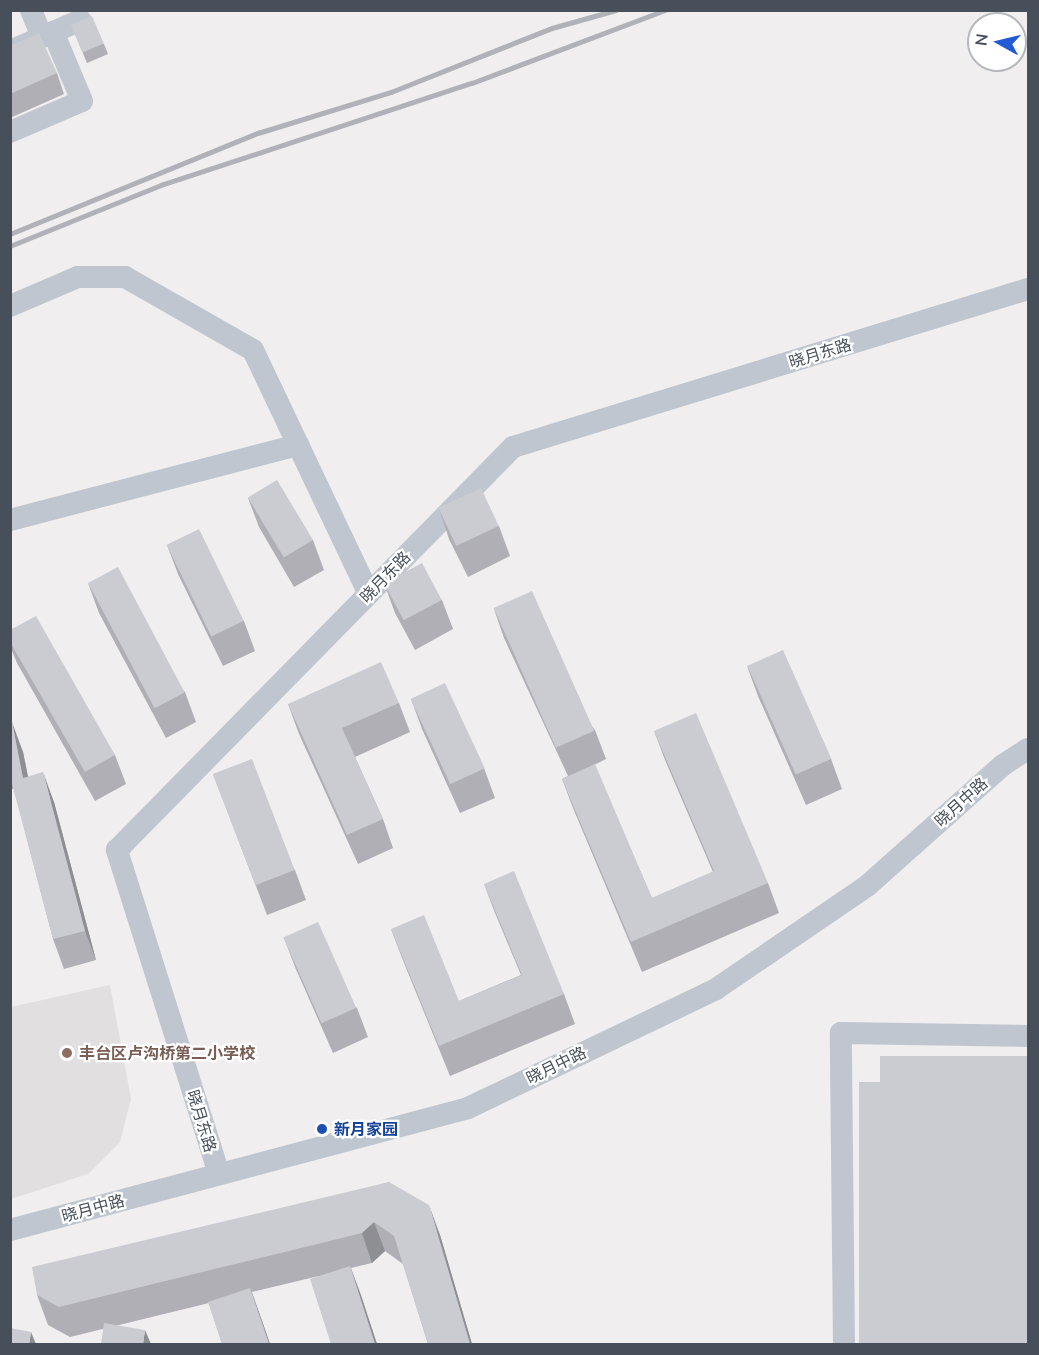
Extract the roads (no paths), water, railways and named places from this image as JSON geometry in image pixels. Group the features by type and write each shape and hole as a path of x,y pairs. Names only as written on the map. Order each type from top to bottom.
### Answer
{"street":[{"path":"10,132 82,101 47,34 31,10"},
{"path":"10,51 81,20"},
{"path":"10,306 78,277 125,277 253,350 369,594"},
{"name":"晓月东路","path":"219,1174 117,850 513,447 1029,289"},
{"path":"10,520 298,445"},
{"name":"晓月中路","path":"10,1230 468,1107 716,989 867,886 1003,765 1029,749"},
{"path":"844,1344 841,1033 1029,1036"}],"railway":[{"path":"10,234 258,133 391,92 552,28 616,10"},
{"path":"10,246 161,185 472,83 665,10"}],"place":[{"name":"丰台区卢沟桥第二小学校","path":"67,1053"},
{"name":"新月家园","path":"322,1129"}]}
